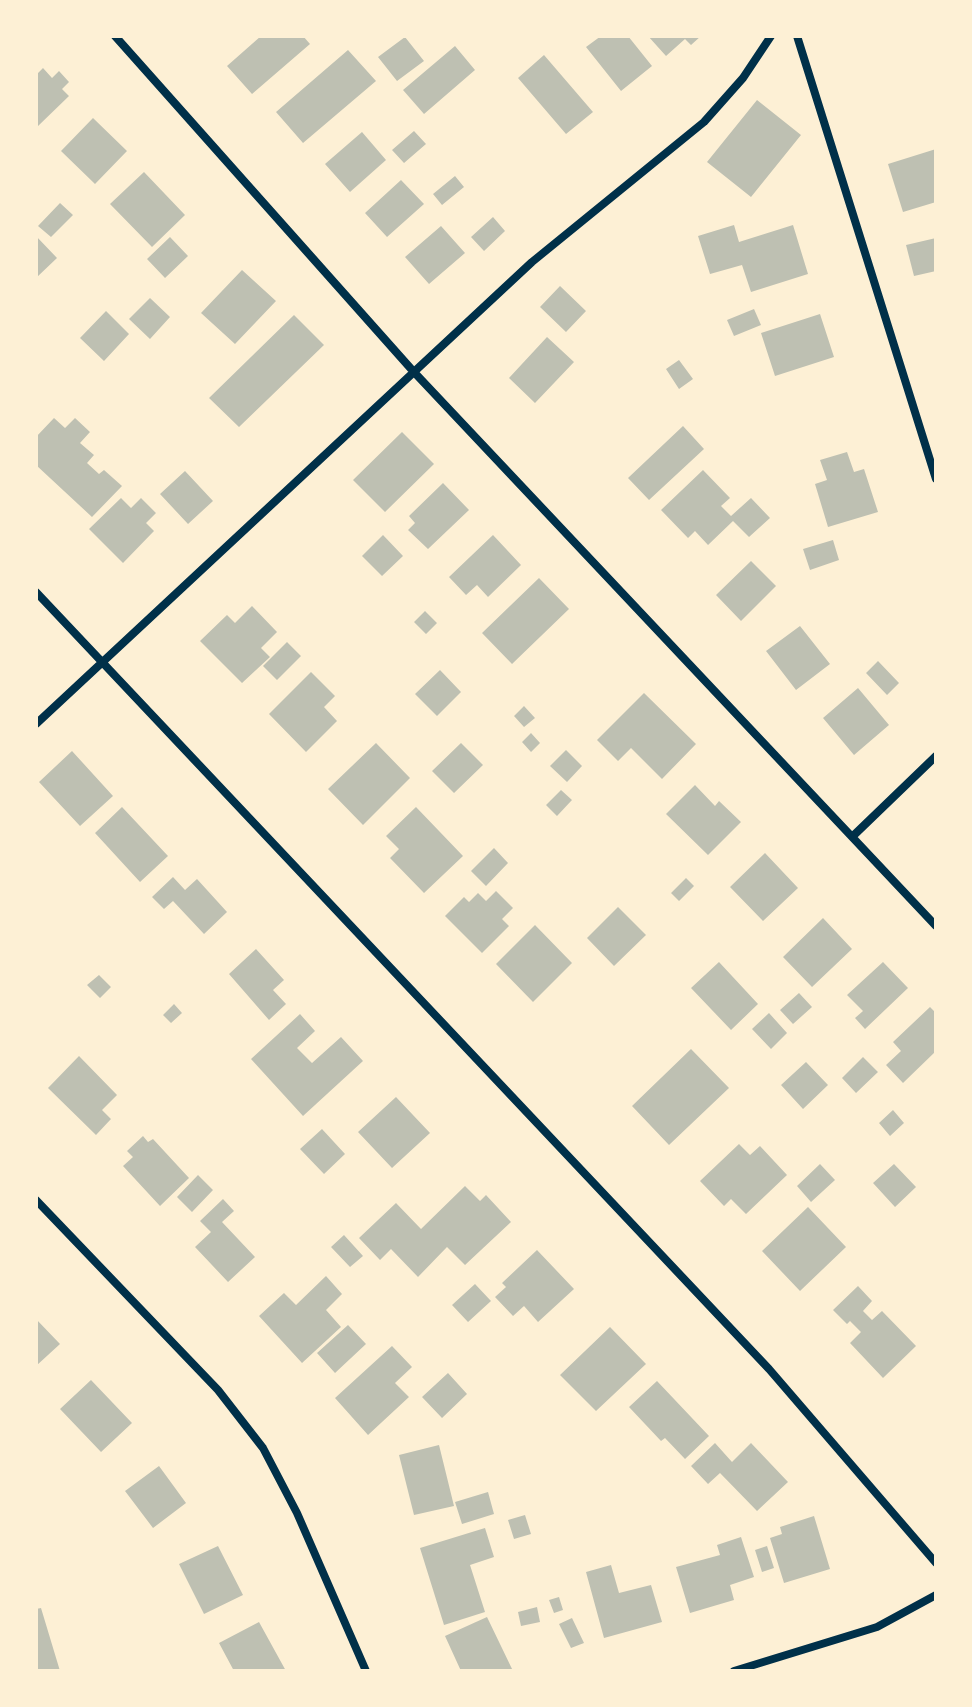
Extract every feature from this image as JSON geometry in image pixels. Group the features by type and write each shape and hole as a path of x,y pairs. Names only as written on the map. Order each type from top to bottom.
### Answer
{"street":[{"path":"115,36 413,371 936,926"},
{"path":"36,724 560,237 614,198 704,122 743,78 771,36"},
{"path":"797,36 936,479"},
{"path":"36,592 769,1369 936,1563"},
{"path":"853,836 936,756"},
{"path":"36,1200 218,1390 263,1448 297,1513 366,1671"},
{"path":"734,1671 877,1627 936,1595"}],"building":[{"path":"261,36 303,36 310,44 252,94 227,66"},
{"path":"601,36 628,36 652,66 621,91 586,47"},
{"path":"648,36 701,36 691,45 685,39 666,56"},
{"path":"405,37 424,61 397,81 378,57"},
{"path":"455,46 475,70 424,114 403,90"},
{"path":"348,50 376,81 303,143 276,112"},
{"path":"544,55 593,112 566,134 518,78"},
{"path":"43,68 52,78 59,71 69,82 62,89 69,96 36,128 36,75"},
{"path":"757,100 801,135 751,197 707,162"},
{"path":"93,118 127,151 95,184 61,151"},
{"path":"414,131 426,144 404,163 392,150"},
{"path":"362,132 386,160 350,192 325,164"},
{"path":"936,149 936,202 903,212 888,164"},
{"path":"144,172 185,215 152,247 110,204"},
{"path":"455,176 464,187 442,205 433,194"},
{"path":"401,180 424,204 387,237 365,213"},
{"path":"60,203 73,215 51,237 38,226"},
{"path":"493,217 505,231 484,251 471,237"},
{"path":"734,225 739,242 793,225 808,274 751,292 742,265 710,274 698,236"},
{"path":"441,226 465,253 429,284 405,257"},
{"path":"36,236 57,258 36,278"},
{"path":"170,237 188,256 165,278 147,259"},
{"path":"936,238 936,271 914,276 906,245"},
{"path":"242,270 276,301 235,344 201,313"},
{"path":"560,286 586,311 566,332 540,307"},
{"path":"150,298 170,317 150,339 129,319"},
{"path":"754,309 761,325 734,336 727,320"},
{"path":"106,311 129,334 104,361 80,338"},
{"path":"820,314 834,357 775,376 761,333"},
{"path":"294,315 324,345 239,427 209,398"},
{"path":"547,337 574,362 535,403 509,378"},
{"path":"679,360 693,379 679,389 666,369"},
{"path":"54,418 65,428 75,418 90,432 80,443 94,455 87,463 99,474 104,470 122,486 92,517 36,465 36,437"},
{"path":"683,426 704,449 649,500 628,478"},
{"path":"402,432 434,464 385,512 353,480"},
{"path":"847,452 854,472 864,469 878,512 828,527 815,484 827,480 820,460"},
{"path":"703,470 730,498 721,506 731,516 751,498 770,518 749,537 733,521 708,545 695,531 688,538 661,510"},
{"path":"185,471 213,501 188,524 160,494"},
{"path":"443,483 469,510 428,549 408,530 415,523 409,516"},
{"path":"121,498 131,508 141,498 156,513 146,523 154,531 123,563 89,529"},
{"path":"383,535 403,556 382,576 362,556"},
{"path":"493,535 521,565 488,597 477,585 466,595 449,577"},
{"path":"833,540 839,560 810,570 803,549"},
{"path":"751,561 776,586 741,621 716,595"},
{"path":"539,578 569,609 512,664 482,633"},
{"path":"252,606 277,632 261,648 270,657 242,683 200,641 227,615 235,623"},
{"path":"425,611 437,623 426,634 414,622"},
{"path":"800,626 830,664 796,690 766,651"},
{"path":"287,642 301,656 277,680 263,666"},
{"path":"878,661 899,683 887,695 866,673"},
{"path":"440,670 461,692 437,716 415,694"},
{"path":"311,672 335,696 324,707 337,721 306,752 269,714"},
{"path":"858,688 889,725 854,755 823,718"},
{"path":"644,693 696,744 662,779 631,748 618,761 597,740"},
{"path":"524,706 535,718 524,727 514,716"},
{"path":"531,733 540,743 531,752 522,742"},
{"path":"376,743 410,778 363,825 328,789"},
{"path":"461,743 483,765 454,793 432,771"},
{"path":"566,750 582,766 567,782 550,766"},
{"path":"72,751 113,796 80,826 39,782"},
{"path":"695,785 715,806 719,801 741,822 708,855 666,814"},
{"path":"561,790 572,800 557,816 546,805"},
{"path":"122,807 168,856 140,882 95,833"},
{"path":"416,807 463,856 424,893 390,858 399,849 386,836"},
{"path":"494,848 508,863 486,886 471,871"},
{"path":"765,853 798,888 763,921 730,887"},
{"path":"173,877 185,890 197,879 227,912 204,934 173,901 164,909 152,897"},
{"path":"686,878 694,886 679,901 671,893"},
{"path":"496,891 513,908 502,919 509,926 482,953 445,916 464,897 469,902 478,893 486,901"},
{"path":"618,907 646,935 614,966 587,938"},
{"path":"823,918 852,949 812,987 783,957"},
{"path":"535,925 572,963 533,1002 496,964"},
{"path":"256,949 284,980 273,990 286,1004 269,1020 229,974"},
{"path":"719,962 758,1004 731,1030 691,988"},
{"path":"883,962 908,988 865,1029 855,1018 863,1011 847,995"},
{"path":"99,975 111,987 100,998 87,985"},
{"path":"799,993 812,1007 793,1024 780,1010"},
{"path":"174,1004 182,1013 171,1023 163,1015"},
{"path":"930,1007 936,1013 936,1051 903,1083 886,1065 901,1051 893,1042"},
{"path":"769,1013 787,1033 771,1049 752,1029"},
{"path":"300,1014 315,1031 297,1048 312,1063 341,1037 363,1061 303,1116 251,1059"},
{"path":"691,1049 729,1088 669,1145 632,1106"},
{"path":"79,1056 117,1095 102,1110 111,1119 96,1135 48,1088"},
{"path":"863,1057 878,1072 856,1093 842,1078"},
{"path":"806,1062 828,1085 803,1109 781,1085"},
{"path":"396,1097 430,1133 392,1168 358,1132"},
{"path":"893,1110 904,1123 890,1136 879,1123"},
{"path":"322,1129 345,1154 324,1174 300,1149"},
{"path":"143,1136 148,1142 153,1139 189,1178 160,1206 123,1166 133,1157 127,1151"},
{"path":"739,1144 750,1155 760,1146 787,1175 746,1214 731,1199 724,1206 700,1181"},
{"path":"820,1164 835,1180 811,1202 797,1186"},
{"path":"894,1164 916,1187 895,1207 873,1183"},
{"path":"198,1175 213,1190 192,1212 177,1197"},
{"path":"465,1186 480,1201 486,1195 511,1222 465,1265 447,1247 418,1277 391,1249 380,1260 359,1238 396,1203 421,1229"},
{"path":"223,1199 234,1211 222,1222 255,1257 228,1282 195,1247 211,1232 200,1221"},
{"path":"808,1207 846,1247 800,1291 762,1251"},
{"path":"344,1235 363,1256 350,1267 331,1247"},
{"path":"537,1250 574,1289 538,1322 524,1306 513,1316 495,1297 506,1287 502,1283"},
{"path":"326,1276 342,1294 326,1310 341,1327 302,1363 259,1316 284,1293 296,1305"},
{"path":"475,1284 491,1301 468,1322 452,1305"},
{"path":"858,1286 872,1301 863,1311 872,1320 882,1311 916,1346 883,1378 850,1343 861,1332 833,1310"},
{"path":"36,1319 60,1344 36,1366"},
{"path":"348,1325 366,1344 335,1373 317,1353"},
{"path":"610,1327 646,1364 596,1411 560,1375"},
{"path":"392,1346 412,1367 395,1383 409,1397 368,1435 335,1398"},
{"path":"448,1373 467,1394 442,1418 422,1397"},
{"path":"91,1380 132,1423 101,1452 60,1409"},
{"path":"657,1381 709,1436 685,1459 665,1438 661,1441 629,1407"},
{"path":"715,1443 732,1462 751,1443 788,1482 757,1511 720,1473 708,1484 691,1466"},
{"path":"439,1445 454,1506 414,1515 399,1455"},
{"path":"159,1466 186,1503 153,1528 125,1491"},
{"path":"488,1492 494,1514 462,1524 455,1502"},
{"path":"525,1515 531,1534 514,1539 508,1520"},
{"path":"814,1516 830,1569 784,1583 770,1538 782,1534 780,1527"},
{"path":"485,1528 494,1557 470,1565 485,1612 444,1625 420,1548"},
{"path":"741,1537 754,1577 730,1585 734,1600 690,1613 676,1567 720,1555 717,1545"},
{"path":"218,1546 243,1595 204,1614 179,1564"},
{"path":"767,1546 774,1568 762,1572 755,1550"},
{"path":"611,1565 619,1593 651,1585 662,1622 604,1638 586,1572"},
{"path":"559,1597 563,1610 554,1613 549,1600"},
{"path":"537,1607 540,1622 521,1626 518,1612"},
{"path":"41,1608 60,1671 36,1671 36,1609"},
{"path":"487,1617 513,1671 461,1671 445,1636"},
{"path":"572,1618 584,1643 571,1648 559,1624"},
{"path":"259,1622 286,1671 234,1671 219,1643"}]}
